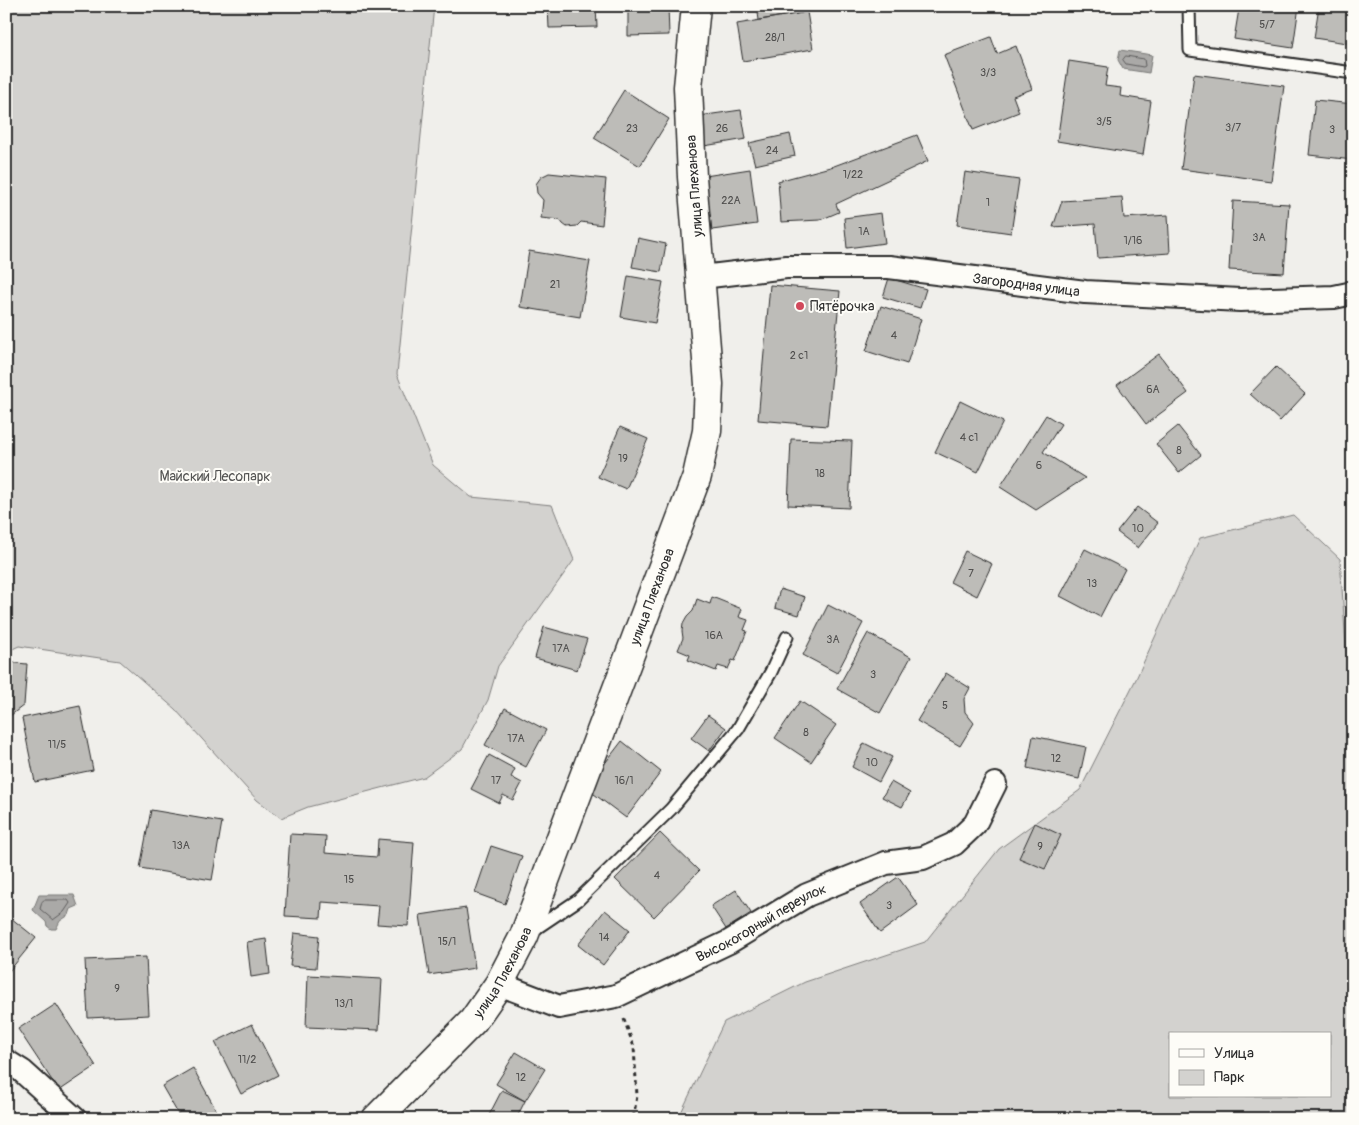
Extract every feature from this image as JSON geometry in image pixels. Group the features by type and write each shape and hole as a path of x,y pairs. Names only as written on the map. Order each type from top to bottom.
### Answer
{"street":[{"name":"улица Плеханова","path":"376,1119 473,1021 499,984 524,936 697,476 707,431 710,384 692,177 688,87 696,6"},
{"name":"Загородная улица","path":"702,277 786,267 889,267 1085,292 1240,300 1334,297 1353,293"},
{"name":"Высокогорный переулок","path":"499,984 558,1007 616,996 729,942 807,896 886,863 923,858 954,844 975,824 996,784"},
{"path":"6,1061 22,1071 75,1119"}],"lane":[{"path":"1189,6 1190,50 1353,73"},
{"path":"524,936 578,900 671,809 738,730 771,672 787,637"}],"path":[{"path":"616,996 634,1047 637,1096 633,1119"}],"green space":[{"name":"Майский Лесопарк","path":"6,6 434,6 397,374 433,465 471,497 552,505 574,560 498,666 488,700 462,749 424,777 308,807 281,818 257,800 175,709 120,661 19,646 6,652"},
{"path":"1293,515 1340,559 1347,661 1353,664 1353,1119 678,1119 724,1022 805,982 925,942 999,849 1080,790 1136,679 1200,538"}],"water":[{"path":"1120,50 1152,55 1149,73 1123,69 1118,60"},
{"path":"39,895 74,895 78,906 71,909 69,915 60,921 56,929 51,929 33,910"}],"building":[{"path":"548,6 596,6 597,27 549,28"},
{"path":"628,6 668,6 669,35 628,36"},
{"path":"757,6 801,6 802,13 759,20"},
{"path":"1299,6 1293,48 1234,39 1239,9 1223,7"},
{"path":"1319,6 1353,6 1353,44 1314,38"},
{"path":"807,12 813,49 743,61 737,24"},
{"path":"991,37 997,54 1016,46 1032,89 1013,96 1019,112 973,130 944,55"},
{"path":"1069,61 1108,67 1105,86 1121,88 1120,96 1151,101 1143,155 1057,141"},
{"path":"1194,74 1284,86 1271,181 1181,169"},
{"path":"624,90 669,119 640,166 594,138"},
{"path":"1315,100 1353,104 1353,160 1309,155"},
{"path":"741,110 746,139 704,146 699,116"},
{"path":"790,134 795,156 755,165 749,143"},
{"path":"917,135 928,161 836,204 839,212 820,220 781,222 778,181 834,166"},
{"path":"750,169 757,224 712,230 705,176"},
{"path":"965,172 1019,180 1011,233 957,225"},
{"path":"549,173 606,179 602,225 581,222 577,226 567,227 560,220 541,218 543,200 537,193 536,184 541,177"},
{"path":"1122,197 1124,218 1168,215 1170,253 1098,258 1095,224 1053,227 1062,201"},
{"path":"1233,201 1289,204 1284,273 1229,270"},
{"path":"881,213 885,243 847,248 844,218"},
{"path":"638,238 666,244 661,272 632,267"},
{"path":"529,251 590,261 580,317 520,307"},
{"path":"628,276 663,282 655,323 621,317"},
{"path":"889,278 926,289 920,308 883,297"},
{"path":"770,285 840,291 827,426 758,420"},
{"path":"881,306 921,319 907,364 866,351"},
{"path":"1159,354 1188,393 1146,424 1117,385"},
{"path":"1276,367 1305,394 1280,421 1250,394"},
{"path":"960,401 1003,422 978,472 935,452"},
{"path":"1046,415 1061,424 1043,452 1085,478 1036,510 1000,487"},
{"path":"1178,426 1201,455 1179,473 1156,444"},
{"path":"620,427 648,439 626,489 598,477"},
{"path":"791,439 852,441 849,508 788,505"},
{"path":"1137,507 1158,523 1138,548 1117,532"},
{"path":"1085,549 1125,569 1100,617 1060,596"},
{"path":"965,551 992,564 977,596 950,582"},
{"path":"780,589 805,597 799,615 775,608"},
{"path":"712,597 742,609 739,617 748,620 744,630 747,631 735,661 732,660 728,669 718,666 716,671 688,660 690,655 678,650 683,638 683,624 693,611 697,599 710,604"},
{"path":"828,605 863,623 837,673 803,655"},
{"path":"544,627 587,639 577,670 535,658"},
{"path":"868,633 911,657 880,713 837,689"},
{"path":"6,662 27,664 24,705 6,719"},
{"path":"946,673 970,688 964,699 965,712 974,723 960,746 917,721"},
{"path":"800,701 836,725 811,762 775,738"},
{"path":"80,706 93,770 35,782 22,718"},
{"path":"505,708 546,730 526,767 485,745"},
{"path":"708,715 726,728 709,751 691,738"},
{"path":"1033,736 1086,747 1079,779 1027,768"},
{"path":"622,741 661,772 626,818 586,788"},
{"path":"864,743 892,757 879,782 852,767"},
{"path":"489,755 515,769 511,777 522,783 513,800 503,795 499,803 471,789"},
{"path":"891,782 910,793 902,807 882,797"},
{"path":"151,810 222,822 212,880 140,868"},
{"path":"1035,823 1061,835 1045,869 1019,858"},
{"path":"660,833 699,871 654,917 615,879"},
{"path":"290,834 326,836 325,853 377,857 378,839 414,842 408,926 377,924 379,906 322,902 321,918 285,916"},
{"path":"491,846 522,856 505,904 475,893"},
{"path":"898,877 918,905 880,933 860,904"},
{"path":"736,890 751,913 726,929 711,906"},
{"path":"466,908 475,968 429,975 420,915"},
{"path":"605,910 630,930 603,965 578,945"},
{"path":"6,914 36,938 6,975"},
{"path":"294,933 319,936 316,968 290,966"},
{"path":"266,939 270,974 251,977 247,942"},
{"path":"146,957 149,1015 88,1018 85,960"},
{"path":"308,975 382,979 379,1030 306,1027"},
{"path":"56,1004 96,1066 59,1091 18,1029"},
{"path":"252,1024 278,1075 241,1094 215,1042"},
{"path":"516,1052 545,1069 525,1101 496,1084"},
{"path":"193,1068 221,1119 181,1119 162,1086"},
{"path":"502,1090 525,1101 516,1119 487,1119"}],"place":[{"name":"Пятёрочка","path":"800,306"}]}
